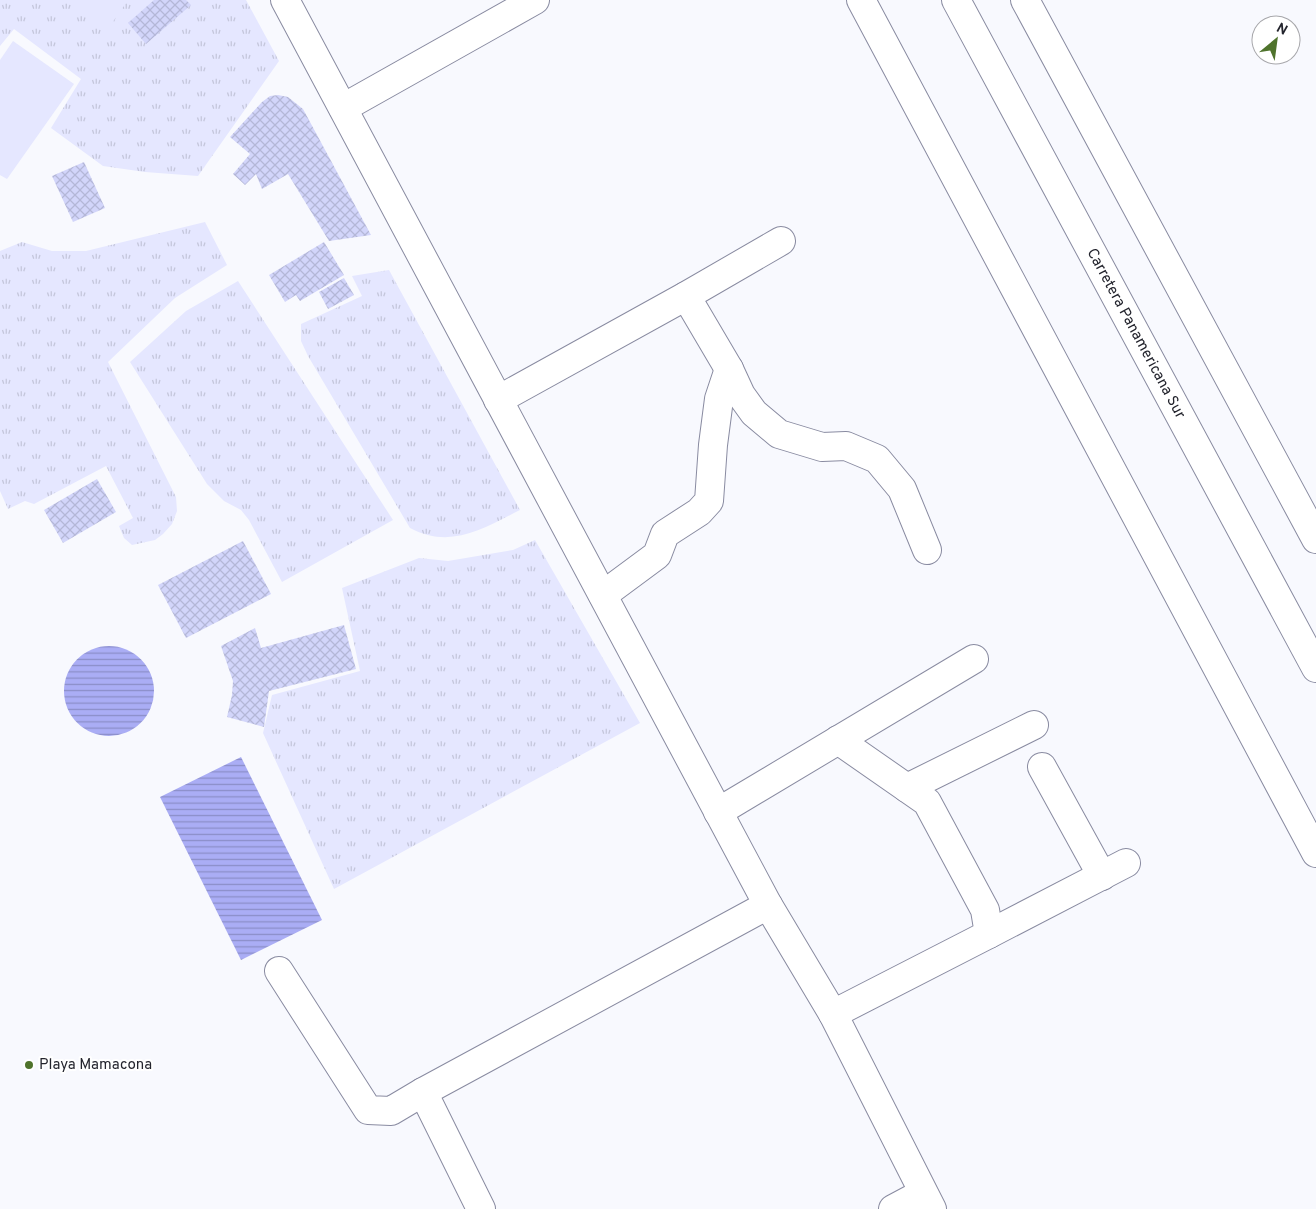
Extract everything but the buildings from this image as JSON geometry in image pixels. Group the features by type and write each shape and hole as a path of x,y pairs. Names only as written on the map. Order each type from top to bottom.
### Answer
{"main road":[{"path":"285,0 768,905 833,1014 928,1201 893,1209"},
{"path":"344,108 535,0"},
{"path":"861,0 1316,853"},
{"name":"Carretera Panamericana Sur","path":"956,0 1316,668"},
{"path":"1025,0 1316,539"},
{"path":"498,400 781,241"},
{"path":"686,296 729,369 741,395 754,413 779,434 822,447 846,446 877,459 902,489 927,550"},
{"path":"603,595 657,555 665,534 700,512 709,502 719,399 729,369"},
{"path":"718,812 974,659"},
{"path":"907,788 1034,725"},
{"path":"838,740 927,802 985,910 990,934"},
{"path":"1042,767 1102,876"},
{"path":"833,1014 1126,863"},
{"path":"279,971 368,1110 391,1111 422,1092 768,905"},
{"path":"422,1092 481,1209"}],"green space":[{"path":"0,0 246,0 279,61 198,176 145,172 103,166 51,128 81,79 14,29 0,46"},
{"path":"87,0 128,0 110,26 82,7"},
{"path":"13,41 74,84 7,179 0,175 0,60"},
{"path":"205,222 227,265 175,298 108,362 176,497 177,511 172,524 155,540 132,545 124,538 119,526 133,518 106,466 34,504 25,501 8,509 0,491 0,251 22,242 52,251 86,251"},
{"path":"389,270 520,510 493,524 467,534 439,537 410,528 308,356 301,341 301,324 362,296 352,276"},
{"path":"238,281 393,520 282,582 249,520 241,510 224,501 207,484 130,362 186,311"},
{"path":"535,540 640,723 334,889 263,733 272,695 360,671 342,588 419,558 448,561 513,550"}],"water":[{"path":"109,646 126,650 141,659 150,674 154,691 150,708 141,723 126,732 109,736 92,732 77,723 68,708 64,691 68,674 77,659 92,650"},
{"path":"241,757 322,920 241,960 160,797"}],"place":[{"name":"Playa Mamacona","path":"29,1065"}]}
